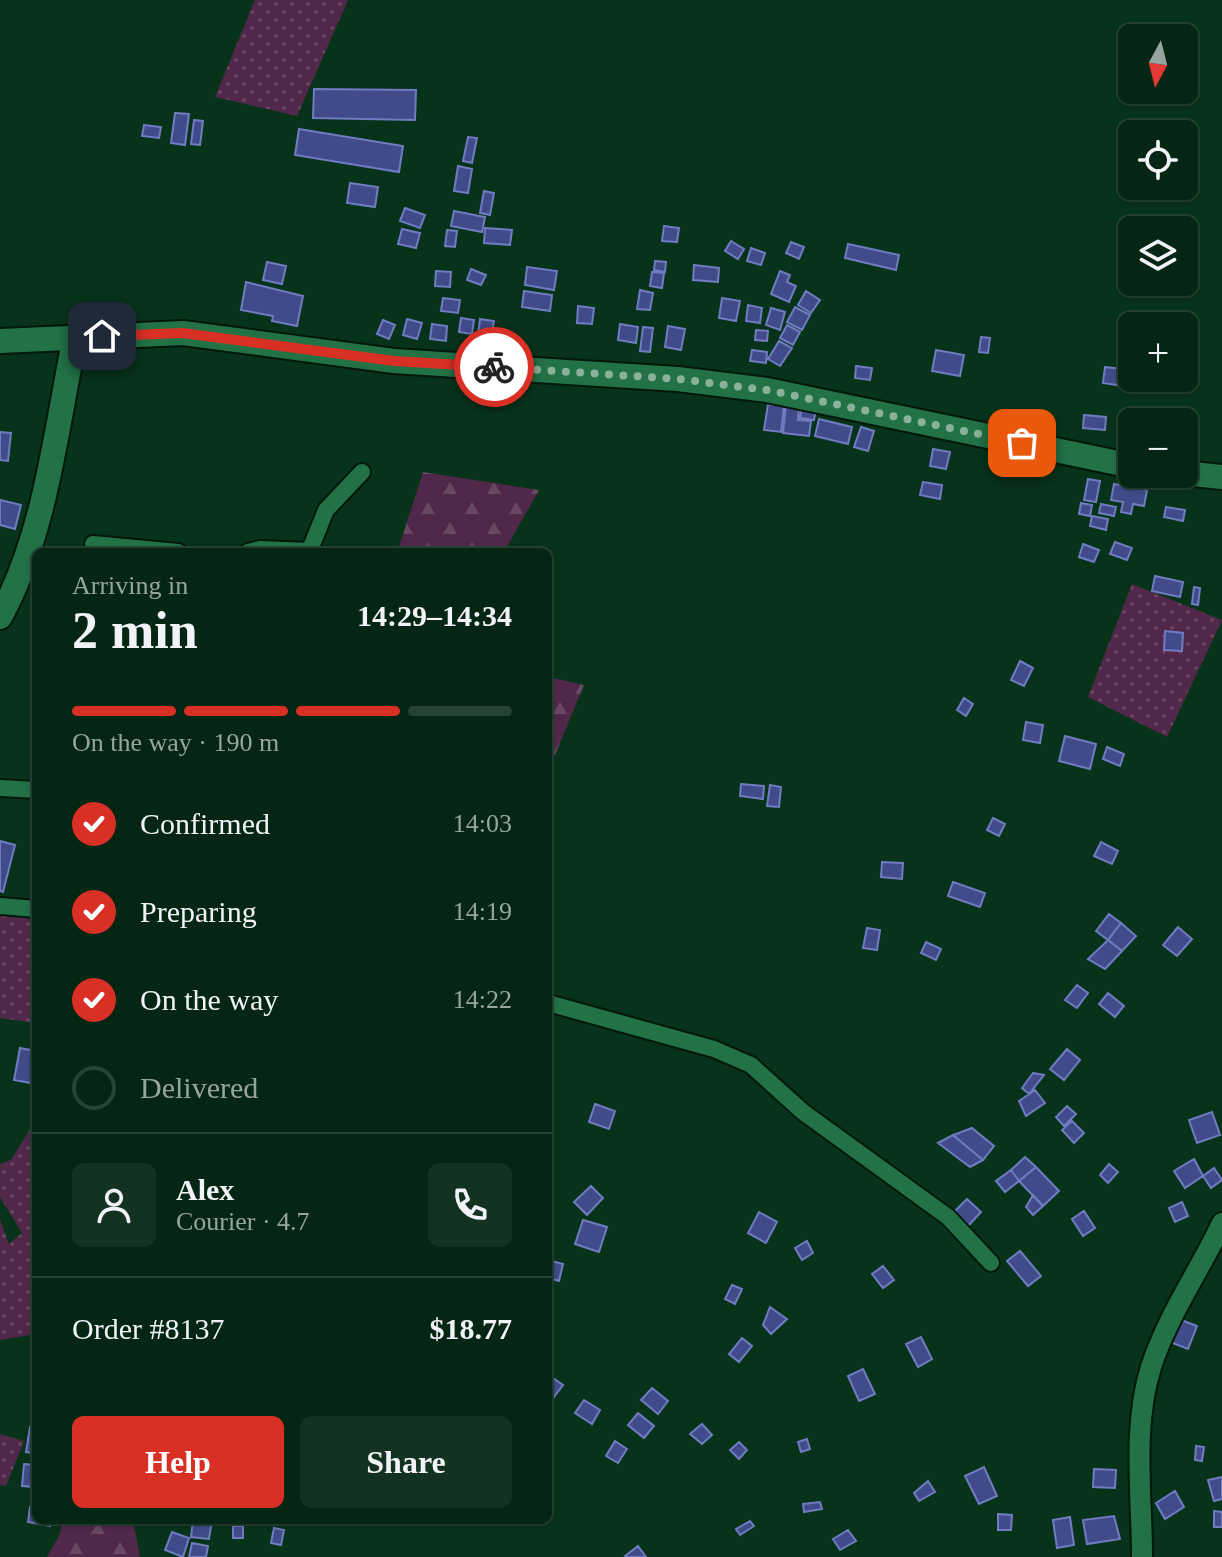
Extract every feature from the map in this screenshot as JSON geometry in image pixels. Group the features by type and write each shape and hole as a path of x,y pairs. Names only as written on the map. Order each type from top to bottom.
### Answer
{"main road":[{"path":"0,341 183,333 394,361 693,381 783,393 1118,463"},
{"path":"0,617 25,562 38,516 75,337"},
{"path":"1198,474 1222,477"}],"street":[{"path":"312,548 326,510 362,472"},
{"path":"93,544 136,548"},
{"path":"0,788 32,790"},
{"path":"0,906 32,909"},
{"path":"552,1004 714,1049 751,1065 803,1112 948,1217 991,1263"},
{"path":"1142,1557 1139,1440 1151,1369 1175,1308 1222,1223"}],"green space":[{"path":"255,0 348,0 297,116 215,97"},
{"path":"423,472 539,490 506,548 399,548"},
{"path":"1132,584 1222,620 1167,737 1088,697"},
{"path":"552,678 584,685 552,762"},
{"path":"0,910 32,913 32,1022 0,1018"},
{"path":"32,1126 32,1335 0,1340 0,1219 9,1244 22,1233 0,1197 0,1164 11,1160"},
{"path":"0,1434 24,1441 6,1486 0,1485"},
{"path":"61,1524 134,1524 140,1557 47,1557 60,1534"}],"building":[{"path":"314,89 416,90 415,120 313,118"},
{"path":"175,113 189,114 185,145 171,143"},
{"path":"194,120 203,121 200,145 191,144"},
{"path":"144,125 161,127 159,138 142,136"},
{"path":"299,129 403,146 399,172 295,155"},
{"path":"468,137 477,138 472,163 463,161"},
{"path":"458,166 472,169 468,193 454,191"},
{"path":"350,183 378,187 375,207 347,203"},
{"path":"484,191 494,193 490,215 480,213"},
{"path":"405,208 425,215 420,228 400,221"},
{"path":"454,211 485,217 482,232 451,226"},
{"path":"664,226 679,228 677,242 662,241"},
{"path":"485,228 512,230 510,245 484,243"},
{"path":"402,229 420,233 416,248 398,244"},
{"path":"447,230 457,231 455,247 445,246"},
{"path":"731,241 744,249 738,259 725,251"},
{"path":"791,242 804,247 799,259 786,253"},
{"path":"848,244 899,255 896,270 845,258"},
{"path":"751,248 765,253 761,265 747,261"},
{"path":"655,261 666,262 665,272 654,270"},
{"path":"267,262 286,266 282,284 263,280"},
{"path":"694,265 719,268 718,282 693,280"},
{"path":"527,267 557,271 554,290 525,285"},
{"path":"471,269 486,275 481,285 467,280"},
{"path":"436,271 451,272 450,287 435,286"},
{"path":"780,271 790,275 787,282 796,286 789,302 771,294"},
{"path":"652,272 664,273 662,288 650,286"},
{"path":"246,282 303,296 297,326 272,321 273,316 241,310"},
{"path":"640,290 653,293 650,310 637,309"},
{"path":"524,291 552,295 550,311 522,307"},
{"path":"806,291 820,300 811,313 798,305"},
{"path":"443,298 460,300 458,313 441,311"},
{"path":"722,298 740,301 736,321 719,318"},
{"path":"748,305 762,308 760,323 746,321"},
{"path":"578,306 594,308 592,324 577,323"},
{"path":"795,307 810,315 802,330 787,322"},
{"path":"771,308 785,312 780,330 766,325"},
{"path":"461,318 474,320 472,334 459,332"},
{"path":"407,319 422,323 417,339 403,335"},
{"path":"480,319 494,321 491,337 478,335"},
{"path":"383,320 395,325 389,339 377,334"},
{"path":"432,324 447,326 446,341 430,339"},
{"path":"620,324 638,327 636,343 618,340"},
{"path":"787,325 800,332 793,345 780,338"},
{"path":"668,326 685,329 681,350 665,347"},
{"path":"643,327 653,328 650,352 640,351"},
{"path":"756,330 768,331 767,341 755,340"},
{"path":"981,337 990,338 988,353 979,352"},
{"path":"779,341 792,348 780,366 768,359"},
{"path":"752,350 767,352 766,363 750,361"},
{"path":"936,350 964,355 960,376 932,371"},
{"path":"856,366 872,368 870,380 855,378"},
{"path":"1105,367 1118,368 1118,385 1103,383"},
{"path":"768,404 784,406 781,432 764,430"},
{"path":"786,405 799,407 798,420 811,421 809,436 783,433"},
{"path":"802,406 816,409 814,420 800,418"},
{"path":"1084,415 1106,417 1105,430 1083,428"},
{"path":"819,419 852,427 848,444 815,436"},
{"path":"861,427 874,431 868,451 854,447"},
{"path":"0,432 11,433 8,461 0,460"},
{"path":"933,449 950,452 946,469 930,466"},
{"path":"1088,479 1100,481 1096,502 1084,500"},
{"path":"923,482 942,485 940,499 920,495"},
{"path":"1114,484 1118,488 1147,490 1144,506 1133,504 1131,514 1121,512 1123,502 1111,500"},
{"path":"0,500 21,505 15,529 0,525"},
{"path":"1081,503 1092,505 1090,516 1079,514"},
{"path":"1101,504 1116,507 1114,516 1099,513"},
{"path":"1166,507 1185,510 1183,521 1164,517"},
{"path":"1092,516 1108,519 1106,530 1090,526"},
{"path":"1115,542 1132,548 1127,560 1110,554"},
{"path":"1083,544 1099,550 1094,562 1079,557"},
{"path":"1155,576 1183,582 1180,597 1152,591"},
{"path":"1194,587 1200,588 1198,605 1192,604"},
{"path":"1165,631 1183,633 1182,651 1164,650"},
{"path":"1020,661 1033,668 1024,686 1011,680"},
{"path":"964,698 973,704 966,716 957,710"},
{"path":"1026,722 1043,725 1040,743 1023,740"},
{"path":"1065,736 1096,744 1090,769 1059,761"},
{"path":"1107,747 1124,754 1120,766 1103,759"},
{"path":"741,784 764,786 763,799 740,796"},
{"path":"770,785 781,787 779,807 767,806"},
{"path":"993,818 1005,824 999,836 987,830"},
{"path":"0,841 15,845 3,892 0,891"},
{"path":"1101,842 1118,851 1112,864 1094,856"},
{"path":"882,862 903,863 902,879 881,877"},
{"path":"953,882 985,893 980,907 948,896"},
{"path":"1109,914 1121,923 1108,940 1096,931"},
{"path":"1121,923 1136,936 1122,951 1108,940"},
{"path":"1178,927 1192,939 1177,956 1163,945"},
{"path":"867,928 880,930 877,950 863,948"},
{"path":"1108,940 1122,951 1105,969 1088,959"},
{"path":"926,942 941,949 936,960 921,953"},
{"path":"1077,985 1088,993 1077,1008 1065,1000"},
{"path":"1108,993 1124,1006 1115,1017 1099,1004"},
{"path":"20,1048 32,1050 31,1083 14,1080"},
{"path":"1067,1049 1080,1060 1064,1080 1050,1069"},
{"path":"1033,1073 1044,1075 1029,1094 1022,1088"},
{"path":"1035,1090 1045,1103 1026,1116 1019,1101"},
{"path":"595,1104 615,1111 609,1129 589,1122"},
{"path":"1067,1106 1076,1114 1064,1126 1056,1117"},
{"path":"1212,1112 1220,1135 1197,1143 1189,1120"},
{"path":"1072,1121 1084,1133 1074,1143 1062,1130"},
{"path":"972,1128 994,1146 983,1160 953,1135"},
{"path":"953,1135 983,1160 970,1167 938,1143"},
{"path":"1025,1157 1036,1167 1019,1181 1011,1170"},
{"path":"1194,1159 1203,1176 1185,1188 1174,1171"},
{"path":"1109,1164 1118,1172 1108,1183 1100,1175"},
{"path":"1036,1167 1059,1191 1043,1206 1019,1181"},
{"path":"1214,1168 1222,1180 1211,1188 1203,1176"},
{"path":"1011,1170 1019,1181 1005,1192 996,1181"},
{"path":"591,1186 603,1198 587,1215 574,1202"},
{"path":"1033,1195 1043,1206 1033,1215 1026,1207"},
{"path":"967,1199 981,1212 968,1226 954,1212"},
{"path":"1182,1202 1188,1216 1175,1222 1169,1208"},
{"path":"1084,1211 1095,1228 1083,1236 1072,1219"},
{"path":"759,1212 777,1222 766,1243 748,1233"},
{"path":"583,1220 607,1227 599,1252 575,1244"},
{"path":"807,1241 813,1253 802,1260 795,1248"},
{"path":"1020,1251 1041,1276 1028,1286 1007,1261"},
{"path":"552,1261 563,1264 559,1281 552,1279"},
{"path":"883,1266 894,1280 883,1288 872,1274"},
{"path":"732,1285 742,1289 735,1304 725,1299"},
{"path":"770,1307 787,1319 771,1334 763,1325"},
{"path":"1179,1319 1197,1326 1188,1349 1170,1342"},
{"path":"921,1337 932,1359 918,1367 906,1344"},
{"path":"742,1338 752,1346 739,1362 729,1354"},
{"path":"863,1369 875,1394 859,1401 848,1376"},
{"path":"552,1377 563,1385 552,1400"},
{"path":"652,1388 668,1401 658,1414 641,1400"},
{"path":"584,1400 600,1410 592,1424 575,1413"},
{"path":"638,1413 654,1426 644,1438 628,1425"},
{"path":"702,1424 712,1435 702,1444 690,1434"},
{"path":"30,1427 32,1427 32,1453 26,1452"},
{"path":"807,1439 810,1449 801,1452 798,1442"},
{"path":"615,1441 627,1449 618,1463 606,1456"},
{"path":"739,1442 747,1450 739,1459 730,1450"},
{"path":"1196,1446 1204,1447 1202,1461 1195,1460"},
{"path":"24,1464 32,1465 32,1487 22,1486"},
{"path":"984,1467 997,1496 979,1504 965,1476"},
{"path":"1094,1469 1116,1470 1115,1488 1093,1487"},
{"path":"1222,1477 1222,1499 1214,1501 1208,1480"},
{"path":"928,1481 935,1492 919,1501 914,1493"},
{"path":"1175,1491 1184,1507 1165,1519 1156,1503"},
{"path":"820,1502 822,1509 804,1512 803,1504"},
{"path":"30,1507 32,1507 32,1523 28,1522"},
{"path":"1214,1511 1222,1512 1222,1527 1214,1527"},
{"path":"998,1514 1012,1515 1011,1530 998,1530"},
{"path":"1114,1516 1120,1539 1087,1544 1083,1520"},
{"path":"1070,1517 1074,1545 1057,1548 1053,1520"},
{"path":"750,1521 754,1526 740,1535 736,1529"},
{"path":"193,1524 211,1524 209,1539 191,1537"},
{"path":"233,1526 243,1526 243,1538 233,1538"},
{"path":"274,1528 284,1530 281,1545 271,1543"},
{"path":"848,1530 856,1541 840,1550 833,1539"},
{"path":"172,1532 189,1538 183,1557 165,1550"},
{"path":"192,1543 208,1546 206,1557 189,1557"},
{"path":"638,1546 646,1557 625,1556"}],"way so far":[{"path":"494,367 678,379 767,390 1022,443"}],"route":[{"path":"102,336 183,333 394,361 494,367"}]}
